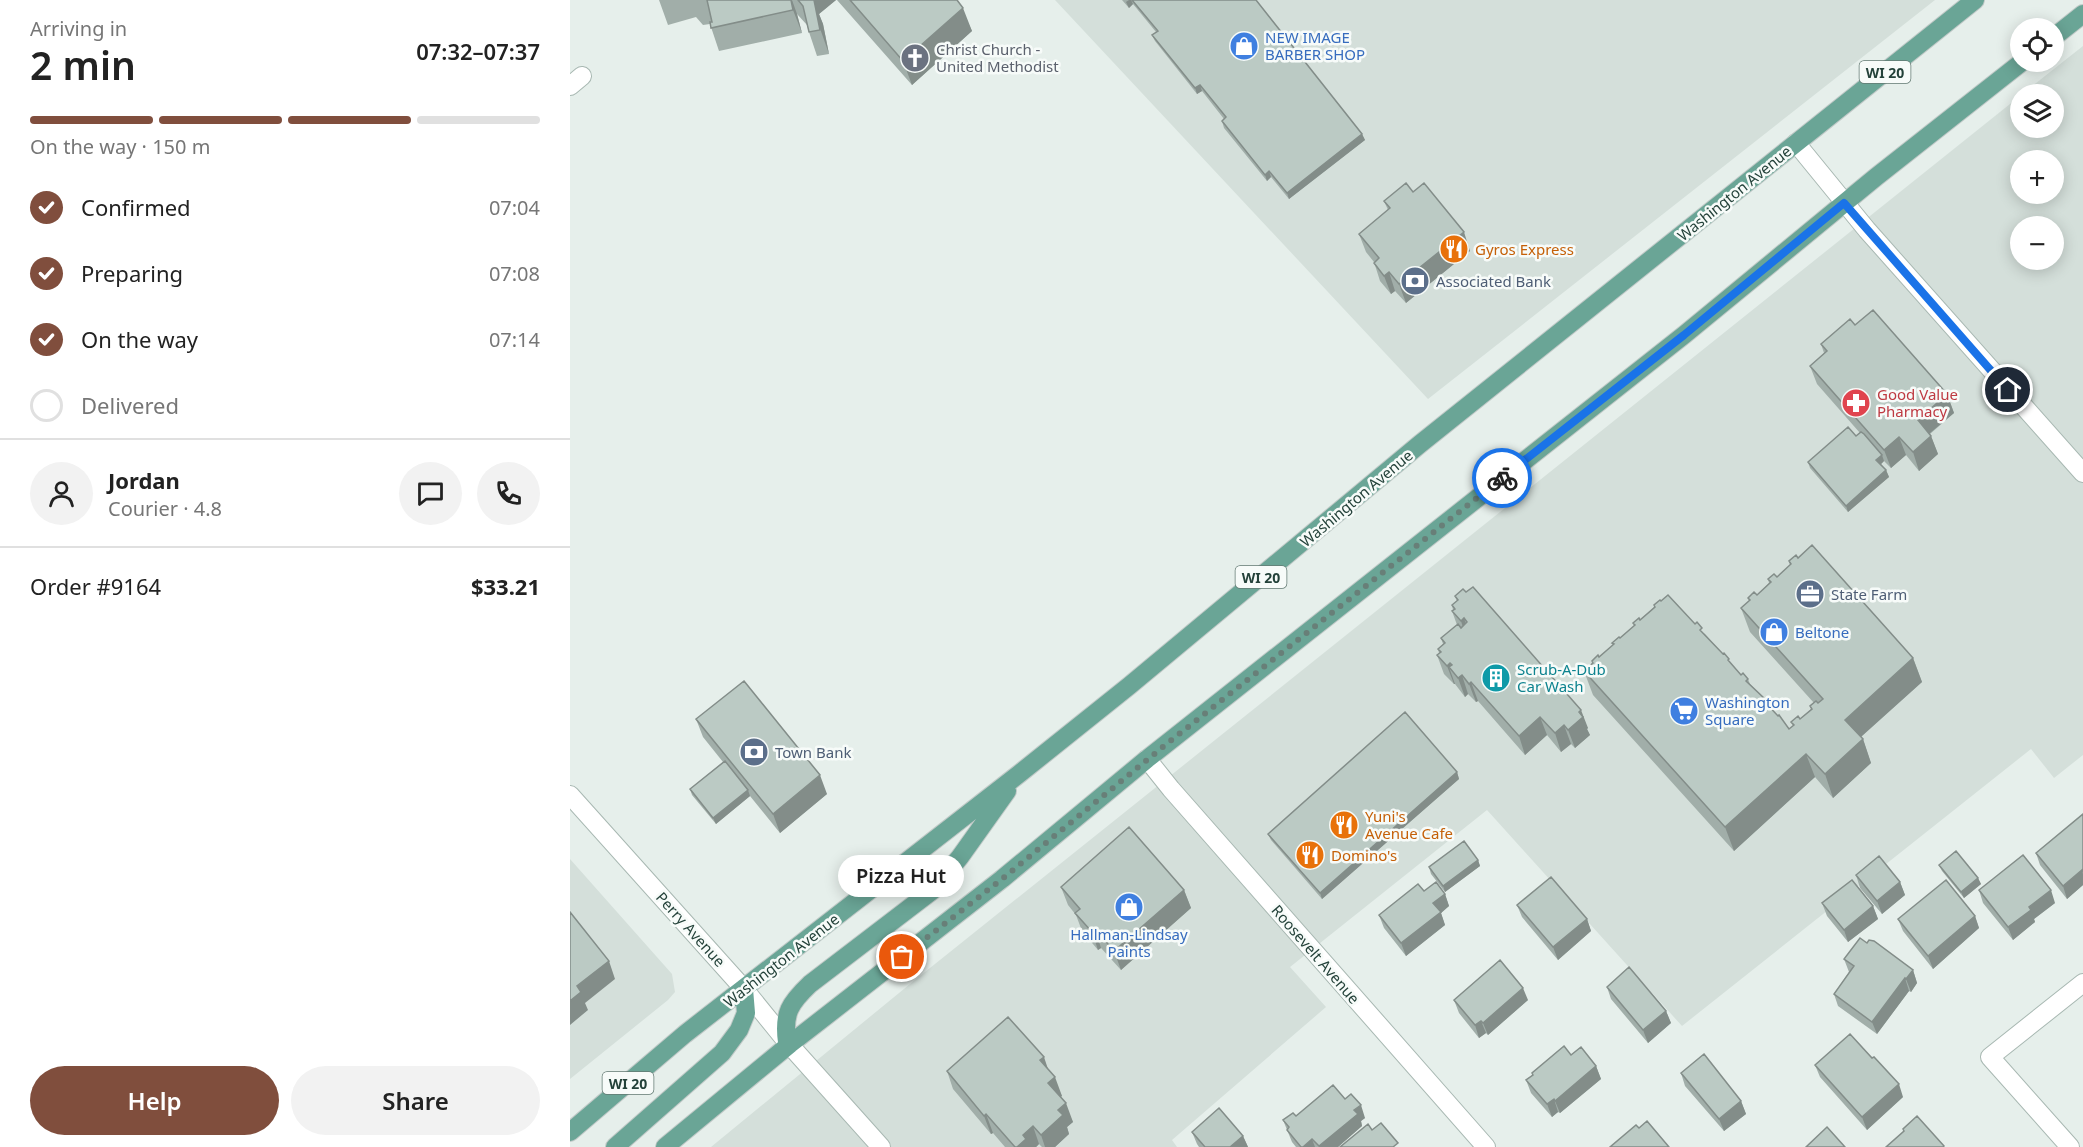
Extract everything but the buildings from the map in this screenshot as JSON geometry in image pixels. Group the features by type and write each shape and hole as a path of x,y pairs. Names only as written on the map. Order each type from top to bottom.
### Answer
{"main road":[{"name":"Washington Avenue","path":"570,1132 685,1034 1019,774 1420,444 1975,0"},
{"path":"2064,29 2083,14"},
{"path":"665,1147 789,1043 1002,879 1147,759 1675,342 1844,203 2010,72"},
{"path":"789,1043 786,1017 795,999 810,984 933,890 960,857 1019,774"},
{"path":"615,1147 722,1053 739,1030 746,1013 744,989"}],"street":[{"path":"1796,143 1844,203 2083,473"},
{"name":"Roosevelt Avenue","path":"1147,759 1486,1147"},
{"name":"Perry Avenue","path":"570,795 744,989 880,1147"},
{"path":"2070,1147 1990,1057 2083,983"}],"shaded area":[{"path":"1055,0 1935,0 1428,399"},
{"path":"2083,46 2083,755 2054,778 2031,749 1682,1026 1487,810 1290,967 1326,1007 1172,1140 1177,1147 711,1147 910,984 2010,104 2010,138 2064,138 2064,84 2035,84 2050,72 2064,72 2064,61"},
{"path":"570,859 672,974 675,992 570,1079"}],"way so far":[{"path":"902,957 1502,478"}],"place":[{"name":"NEW IMAGE BARBER SHOP","path":"1244,46"},
{"name":"Christ Church - United Methodist","path":"915,58"},
{"name":"Gyros Express","path":"1454,249"},
{"name":"Associated Bank","path":"1415,281"},
{"name":"Good Value Pharmacy","path":"1856,403"},
{"name":"State Farm","path":"1810,594"},
{"name":"Beltone","path":"1774,632"},
{"name":"Scrub-A-Dub Car Wash","path":"1496,678"},
{"name":"Washington Square","path":"1684,711"},
{"name":"Town Bank","path":"754,752"},
{"name":"Yuni's Avenue Cafe","path":"1344,825"},
{"name":"Domino's","path":"1310,855"},
{"name":"Hallman-Lindsay Paints","path":"1129,907"},
{"name":"Pizza Hut","path":"902,957"}],"route":[{"path":"1502,478 1684,335 1844,203 2008,390"}]}
